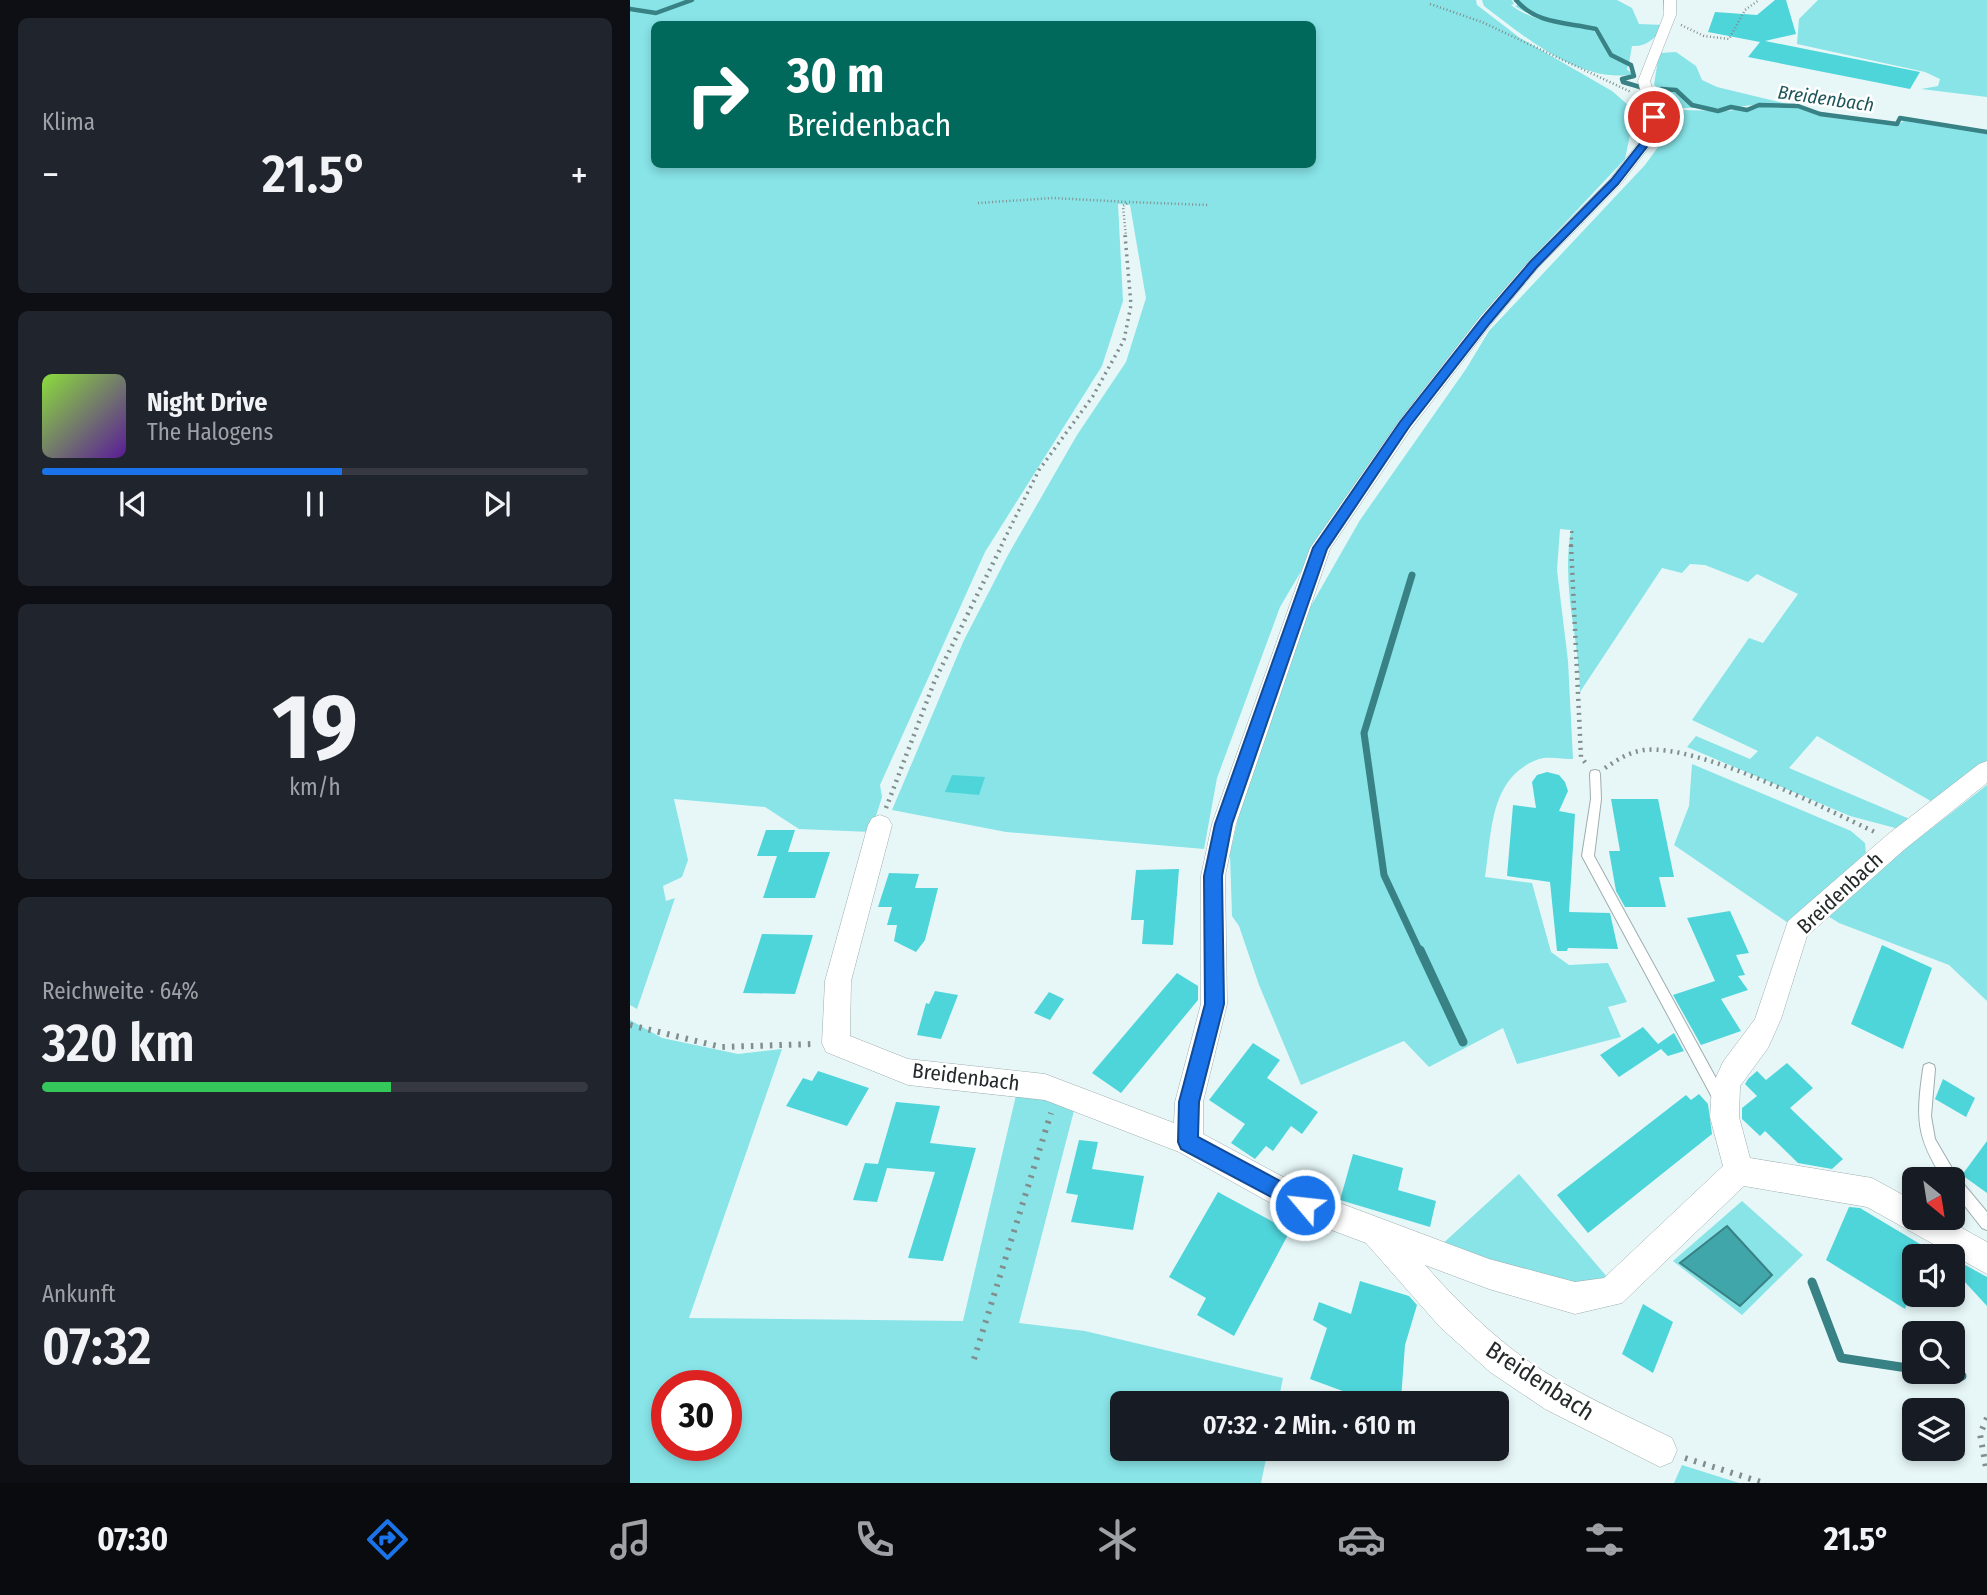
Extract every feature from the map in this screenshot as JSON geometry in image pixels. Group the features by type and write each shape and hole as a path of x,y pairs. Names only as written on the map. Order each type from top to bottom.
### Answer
{"street":[{"path":"1188,1142 1189,1102 1214,1004 1213,876 1224,824 1320,548 1405,425 1486,320 1533,265 1615,182 1650,137 1654,117 1644,81 1670,15 1670,0"},
{"name":"Breidenbach","path":"1723,1104 1725,1086 1761,1034 1776,998 1789,946 1797,929 1896,842 1987,770"},
{"path":"836,1043 838,981 880,825"},
{"name":"Breidenbach","path":"836,1043 908,1072 1045,1087 1188,1142 1305,1205 1489,1274 1575,1298 1611,1292 1739,1171"},
{"path":"1723,1104 1739,1171 1871,1193 1902,1211"},
{"path":"1936,1230 1987,1259"},
{"name":"Breidenbach","path":"1377,1232 1422,1288 1502,1362 1590,1415 1660,1450"}],"lane":[{"path":"1595,774 1596,799 1588,856 1723,1104"},
{"path":"1929,1069 1923,1111 1924,1127 1928,1142 1944,1167"},
{"path":"1965,1195 1987,1223"}],"path":[{"path":"1670,15 1687,30 1704,36 1729,39 1745,10 1759,0"},
{"path":"1430,4 1480,21 1556,60 1649,97"},
{"path":"978,204 1053,198 1208,205"},
{"path":"880,825 935,680 1039,470 1093,396 1124,340 1131,305 1123,206 1129,202"},
{"path":"1572,528 1570,554 1581,757 1595,774 1621,756 1652,749 1699,759 1800,798 1896,842"},
{"path":"630,1025 721,1047 836,1043"},
{"path":"974,1359 1058,1092"},
{"path":"1987,1418 1980,1434 1987,1473"},
{"path":"1660,1450 1764,1483"}],"shaded area":[{"path":"630,0 1476,0 1477,5 1520,38 1612,91 1635,111 1625,159 1517,274 1429,385 1336,512 1280,607 1217,778 1204,849 1006,832 892,810 964,640 1008,555 1077,435 1126,362 1146,298 1130,205 1118,204 1123,301 1102,366 985,552 880,785 882,797 871,832 799,829 765,807 674,799 688,860 682,877 663,886 666,901 675,898 637,1009 630,1005"},
{"path":"1482,0 1512,0 1514,4 1511,5 1529,16 1559,24 1592,28 1610,55 1628,64 1627,70 1635,74 1615,76 1594,72 1555,56 1484,6"},
{"path":"1516,0 1617,0 1632,8 1639,24 1664,25 1651,40 1632,46 1629,63 1612,55 1594,27 1534,16 1515,6 1518,5"},
{"path":"1818,0 1987,0 1987,97 1921,89 1938,86 1940,79 1925,72 1797,44 1799,19"},
{"path":"1676,52 1696,66 1702,80 1717,87 1796,106 1760,104 1729,108 1683,108 1654,85 1659,53"},
{"path":"1654,88 1680,110 1728,111 1763,105 1796,107 1899,124 1905,120 1922,121 1987,134 1987,765 1936,804 1817,736 1789,768 1912,820 1899,829 1850,816 1687,747 1696,736 1750,759 1758,751 1692,720 1749,638 1763,643 1798,594 1757,574 1748,582 1705,565 1690,564 1682,573 1662,568 1580,692 1569,592 1568,552 1571,530 1560,529 1557,570 1568,661 1573,759 1539,759 1523,767 1510,779 1496,808 1485,877 1532,883 1551,952 1569,965 1608,963 1627,1002 1608,1007 1621,1037 1517,1064 1503,1028 1429,1067 1404,1041 1301,1085 1259,985 1239,926 1232,916 1230,854 1249,770 1308,611 1360,520 1466,369 1489,331 1645,165 1669,132 1667,109"},
{"path":"1692,764 1851,831 1865,843 1866,854 1791,925 1674,845 1689,806"},
{"path":"1987,785 1987,1001 1949,965 1839,923 1823,913"},
{"path":"630,1020 662,1038 738,1054 782,1049 689,1318 963,1321 1017,1091 1076,1103 1019,1323 1085,1331 1283,1378 1280,1391 1110,1391 1110,1461 1266,1461 1261,1483 630,1483"},
{"path":"1519,1174 1608,1278 1592,1287 1439,1247"},
{"path":"1742,1201 1803,1255 1742,1315 1673,1261"},
{"path":"1727,1226 1772,1275 1740,1306 1680,1263"},
{"path":"1682,1465 1739,1483 1674,1483"}],"building":[{"path":"1775,0 1786,0 1796,34 1765,41 1920,72 1910,89 1748,57 1760,42 1708,32 1715,12 1757,15"},
{"path":"1547,772 1559,775 1568,791 1559,811 1575,814 1569,912 1610,913 1618,949 1568,948 1567,951 1557,951 1550,882 1507,876 1513,805 1536,808 1532,782 1537,775"},
{"path":"952,775 985,777 979,795 945,792"},
{"path":"1611,799 1658,799 1674,877 1659,877 1666,907 1625,907 1616,891 1609,851 1620,851"},
{"path":"766,830 795,830 788,852 830,852 815,898 763,898 777,856 757,856"},
{"path":"1179,869 1173,945 1142,944 1144,920 1131,920 1136,870"},
{"path":"889,873 919,874 915,888 938,888 925,940 916,952 894,941 897,925 887,925 892,907 878,907"},
{"path":"1730,911 1749,953 1736,955 1745,975 1738,976 1748,990 1721,999 1741,1031 1701,1045 1673,995 1715,981 1687,918"},
{"path":"762,934 813,935 795,994 743,993"},
{"path":"1882,945 1932,968 1903,1049 1851,1024"},
{"path":"1177,973 1198,986 1198,1000 1121,1093 1092,1073"},
{"path":"935,991 958,995 941,1039 917,1035 926,1003 929,1004"},
{"path":"1049,992 1064,999 1050,1020 1034,1013"},
{"path":"1643,1027 1658,1044 1674,1033 1684,1051 1668,1056 1661,1049 1619,1077 1600,1055"},
{"path":"1253,1043 1280,1060 1267,1078 1318,1112 1302,1134 1291,1126 1273,1151 1266,1146 1255,1159 1231,1143 1245,1124 1209,1100"},
{"path":"1787,1063 1813,1088 1790,1108 1843,1159 1832,1169 1798,1163 1765,1131 1760,1136 1742,1119 1742,1108 1757,1096 1745,1084 1748,1079 1757,1071 1766,1080"},
{"path":"818,1071 869,1088 847,1126 786,1106 803,1078 812,1081"},
{"path":"1943,1079 1975,1098 1966,1117 1935,1099"},
{"path":"1699,1094 1708,1104 1712,1134 1588,1233 1557,1195 1686,1095 1691,1100"},
{"path":"896,1102 940,1106 930,1143 976,1148 943,1261 908,1258 935,1172 887,1168 877,1202 853,1200 865,1163 878,1164"},
{"path":"1079,1140 1098,1142 1092,1169 1144,1176 1133,1230 1071,1222 1078,1195 1066,1193"},
{"path":"1987,1141 1987,1193 1965,1177 1965,1171"},
{"path":"1353,1154 1403,1168 1398,1190 1436,1201 1430,1227 1340,1200"},
{"path":"1218,1192 1290,1231 1234,1336 1197,1315 1206,1298 1169,1277"},
{"path":"1849,1207 1860,1208 1920,1244 1902,1244 1902,1307 1905,1309 1826,1260"},
{"path":"1965,1265 1987,1277 1987,1306 1965,1282"},
{"path":"1360,1281 1409,1296 1417,1305 1405,1345 1402,1391 1343,1391 1310,1379 1327,1328 1313,1320 1319,1302 1351,1314"},
{"path":"1643,1304 1673,1322 1653,1373 1622,1354"}],"waterway":[{"path":"630,9 656,13 692,0"},
{"name":"Breidenbach","path":"1516,0 1524,8 1543,18 1596,29 1611,55 1631,65 1634,76 1622,79 1623,82 1640,87"},
{"name":"Breidenbach","path":"1661,89 1676,90 1692,105 1718,111 1731,107 1747,110 1759,105 1798,106 1820,114 1897,124 1900,118 1987,132"},
{"path":"1412,575 1364,733 1384,875 1420,952"},
{"path":"1420,950 1463,1042"},
{"path":"1812,1282 1841,1358 1902,1367"}],"route":[{"path":"1305,1205 1188,1142 1189,1102 1214,1004 1213,876 1224,824 1320,548 1405,425 1486,320 1533,265 1615,182 1650,137 1654,117"}]}
